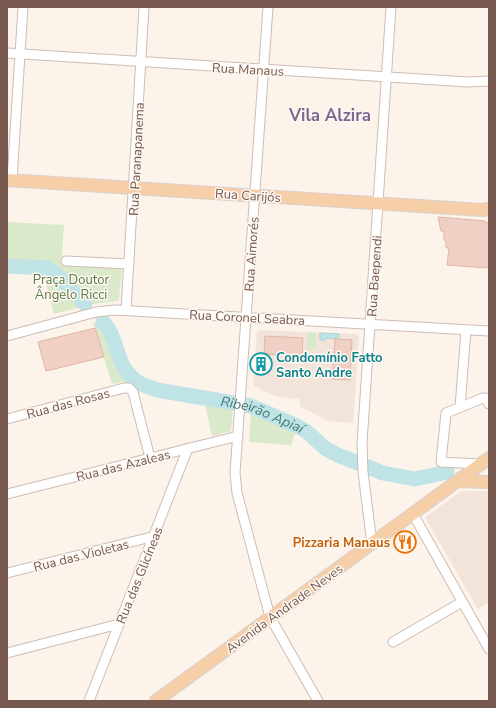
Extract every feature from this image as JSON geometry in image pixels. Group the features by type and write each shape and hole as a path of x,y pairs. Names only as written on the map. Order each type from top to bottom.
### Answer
{"main road":[{"name":"Rua Carijós","path":"10,180 489,209"},
{"name":"Avenida Andrade Neves","path":"147,701 159,699 270,617 486,462"},
{"path":"458,481 489,482"}],"street":[{"path":"10,180 23,7"},
{"name":"Rua Paranapanema","path":"126,310 130,264 144,7"},
{"name":"Rua Aimorés","path":"268,7 235,474 237,493 270,617 318,701"},
{"name":"Rua Baependi","path":"372,544 363,472 362,443 391,7"},
{"name":"Rua Manaus","path":"7,53 468,82 489,82"},
{"path":"66,261 130,264"},
{"name":"Rua Coronel Seabra","path":"7,336 96,312 126,310 489,331"},
{"path":"460,407 466,330"},
{"name":"Rua das Rosas","path":"7,419 124,388 129,388 133,392 150,458"},
{"path":"486,462 441,462 446,413 483,398 486,398 489,404"},
{"name":"Rua das Azaleas","path":"7,494 238,436"},
{"name":"Rua das Glicíneas","path":"89,701 188,448"},
{"path":"413,514 489,649"},
{"name":"Rua das Violetas","path":"7,573 154,536"},
{"path":"393,642 462,602"},
{"path":"7,653 119,624"}],"shaded area":[{"path":"259,330 356,334 359,337 353,423 327,421 300,406 300,399 277,397 259,389 259,387 253,387 257,332"},
{"path":"461,491 489,491 489,602 478,609 426,519 427,516"}],"green space":[{"name":"Praça Doutor Ângelo Ricci","path":"7,222 64,225 62,256 64,263 122,267 119,300 94,304 54,314 42,269 51,269 48,265 7,263"},
{"path":"108,321 120,365 140,390 127,383 112,384 93,323"},
{"path":"307,332 316,333 316,350 307,350"},
{"path":"204,400 233,405 231,431 212,436"},
{"path":"251,410 297,428 291,445 249,442"}],"water":[{"path":"320,333 339,334 338,339 328,338 322,341 320,339"}],"building":[{"path":"438,217 485,221 489,224 489,268 447,265 449,248 446,248 444,231 441,231"},
{"path":"95,328 104,357 46,371 38,342"},
{"path":"265,336 303,338 302,356 264,354"},
{"path":"335,339 352,340 350,380 332,379"},
{"name":"Condomínio Fatto Santo Andre","path":"256,358 266,359 265,370 256,369"}],"waterway":[{"name":"Ribeirão Apiaí","path":"7,266 47,268 56,274 85,304"},
{"name":"Ribeirão Apiaí","path":"103,322 112,336 123,366 134,379 145,386 157,390 251,406 306,431 326,449 383,473 415,479 447,472"}],"place":[{"name":"Condomínio Fatto Santo Andre","path":"261,364"},
{"name":"Pizzaria Manaus","path":"405,542"}],"district":[{"name":"Vila Alzira","path":"330,115"}]}
